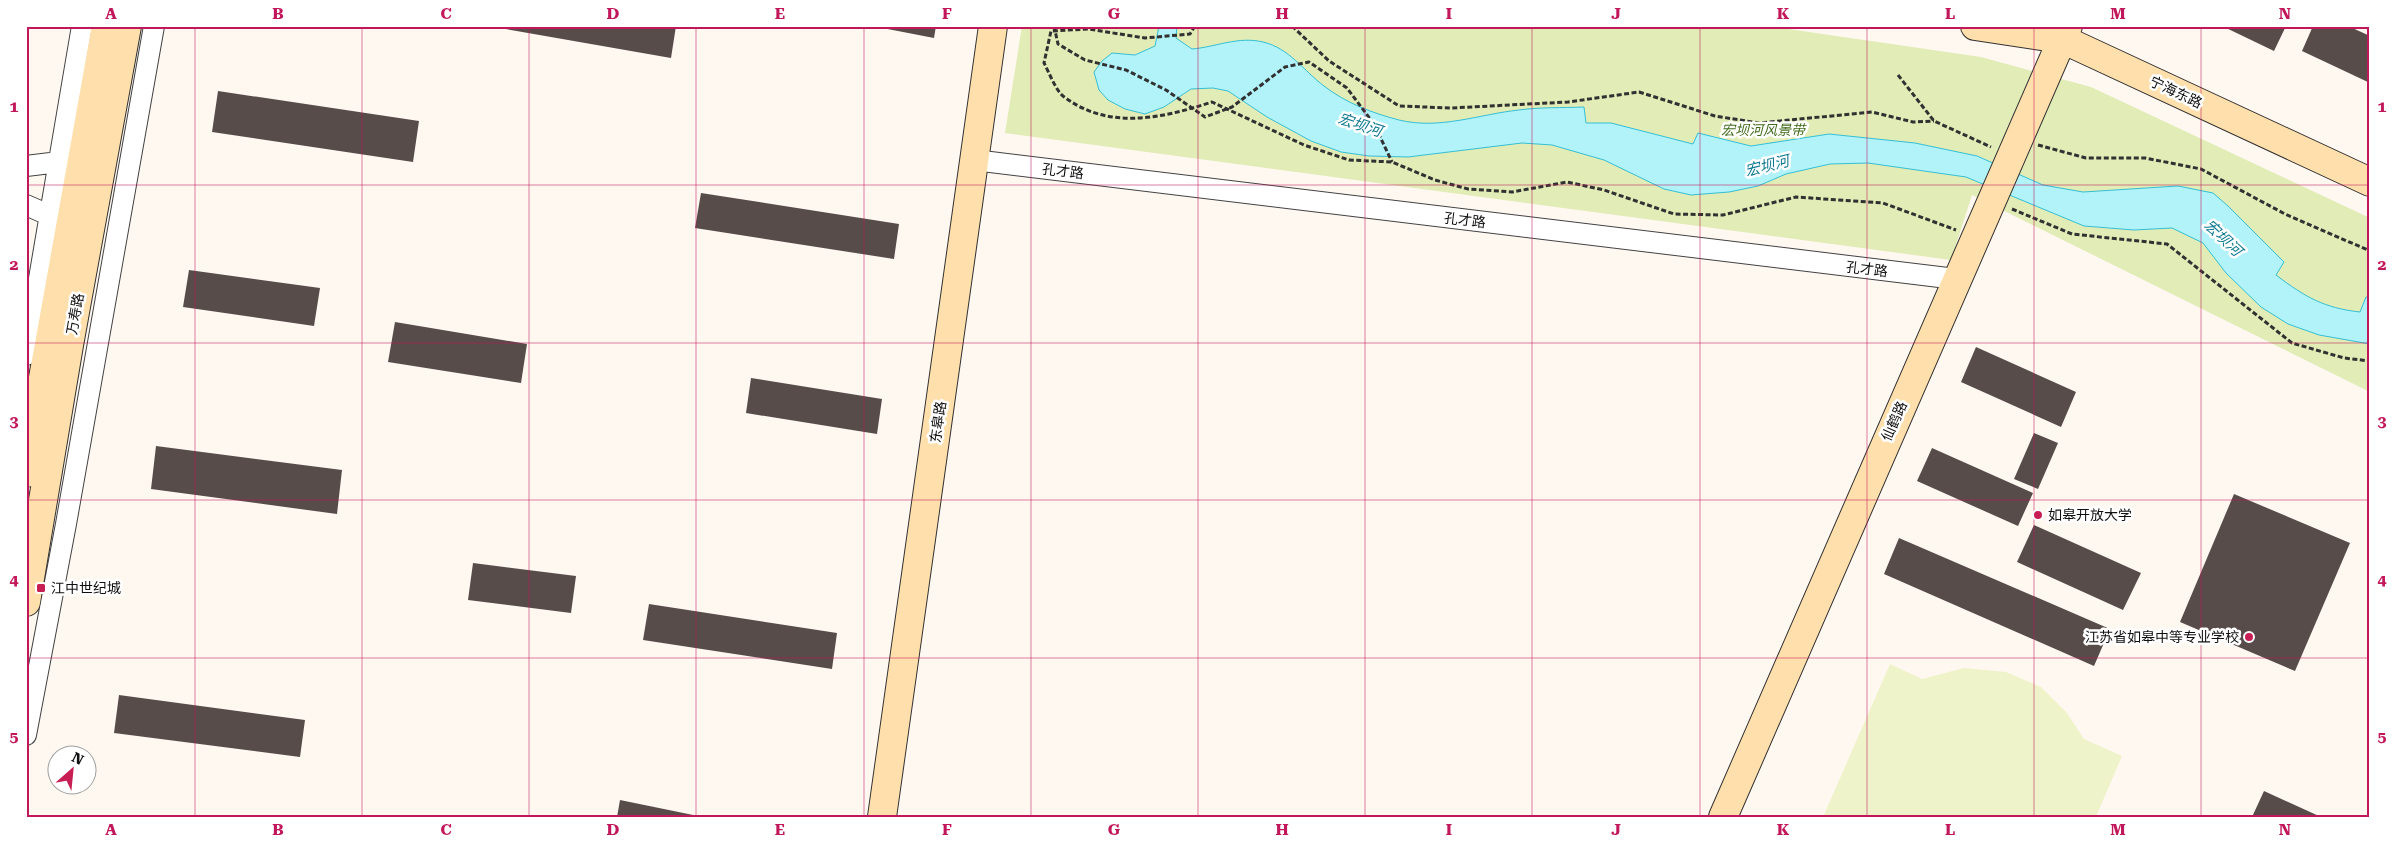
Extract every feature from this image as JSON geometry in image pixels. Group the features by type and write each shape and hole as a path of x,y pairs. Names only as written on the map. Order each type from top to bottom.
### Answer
{"street":[{"path":"26,355 82,26"},
{"name":"万寿路","path":"26,473 106,26"},
{"name":"万寿路","path":"26,602 69,346 128,26"},
{"path":"26,736 66,524 154,26"},
{"name":"东皋路","path":"882,817 993,26"},
{"name":"宁海东路","path":"1975,26 2065,33 2370,182"},
{"name":"仙鹤路","path":"1723,817 1974,237 2065,33"},
{"name":"孔才路","path":"974,160 1956,280"},
{"path":"26,166 59,162"},
{"path":"26,205 51,216"}],"path":[{"path":"1054,26 1058,44 1085,60 1126,70 1166,90 1205,117 1232,107 1285,67 1309,62 1347,88 1374,124 1392,162"},
{"path":"1195,26 1190,34 1145,38 1088,29 1051,31 1044,63 1062,95 1095,113 1132,120 1173,115 1212,102 1304,146 1349,160 1392,162 1435,180 1468,189 1512,192 1567,182 1604,190 1674,214 1723,215 1796,197 1884,203 1974,237"},
{"path":"1292,26 1329,61 1399,106 1451,108 1568,102 1639,92 1714,116 1759,123 1872,112 1913,122 1934,122 1989,147 2016,146 2086,158 2145,158 2201,169 2285,214 2370,251"},
{"path":"1898,75 1934,122"},
{"path":"1992,197 2072,234 2167,244 2292,343 2344,358 2370,361"}],"green space":[{"name":"宏坝河风景带","path":"1022,26 1767,26 1981,57 2091,87 2370,218 2370,392 1972,195 1951,260 1005,133"},
{"path":"1890,664 1922,679 1964,668 2006,672 2041,687 2067,713 2084,739 2122,756 2096,817 1823,817"}],"water":[{"name":"宏坝河","path":"1159,26 1177,26 1176,38 1192,49 1245,40 1254,40 1272,45 1281,49 1341,98 1379,114 1414,123 1445,122 1527,109 1584,107 1586,123 1611,123 1693,144 1698,133 1751,146 1829,134 1915,143 1977,156 2043,185 2083,192 2178,186 2213,193 2284,262 2276,275 2296,290 2336,308 2360,312 2366,297 2370,297 2370,344 2319,335 2288,324 2261,307 2226,273 2203,243 2172,228 2134,230 2084,226 1966,177 1868,163 1830,164 1786,174 1758,186 1729,192 1691,195 1664,189 1604,160 1552,145 1522,143 1408,157 1369,156 1341,152 1311,141 1267,117 1228,91 1213,88 1191,89 1164,107 1145,114 1125,109 1108,100 1099,90 1094,72 1102,61 1112,53 1135,55 1155,46"}],"building":[{"path":"500,26 676,26 671,58 500,28"},
{"path":"872,26 936,26 934,38"},
{"path":"2222,26 2286,26 2274,51"},
{"path":"2313,26 2348,26 2370,36 2370,83 2302,51"},
{"path":"218,91 419,121 413,162 212,132"},
{"path":"701,193 899,224 894,259 695,228"},
{"path":"189,270 320,288 314,326 183,307"},
{"path":"395,322 527,344 521,383 388,362"},
{"path":"1976,347 2076,392 2061,427 1961,382"},
{"path":"751,378 882,399 877,434 746,413"},
{"path":"2034,433 2058,443 2038,489 2014,479"},
{"path":"156,446 342,470 337,514 151,489"},
{"path":"1932,448 2033,493 2018,526 1917,481"},
{"path":"2234,494 2350,543 2295,671 2180,622"},
{"path":"2034,525 2141,573 2123,610 2017,562"},
{"path":"1899,538 2110,629 2094,666 1884,574"},
{"path":"473,563 576,576 571,613 468,600"},
{"path":"649,604 837,633 832,669 643,640"},
{"path":"119,695 305,720 300,757 114,733"},
{"path":"2264,791 2321,817 2252,817"},
{"path":"620,800 698,816 698,817 617,817"}],"place":[{"name":"如皋开放大学","path":"2038,515"},
{"name":"江中世纪城","path":"41,588"},
{"name":"江苏省如皋中等专业学校","path":"2249,637"}]}
